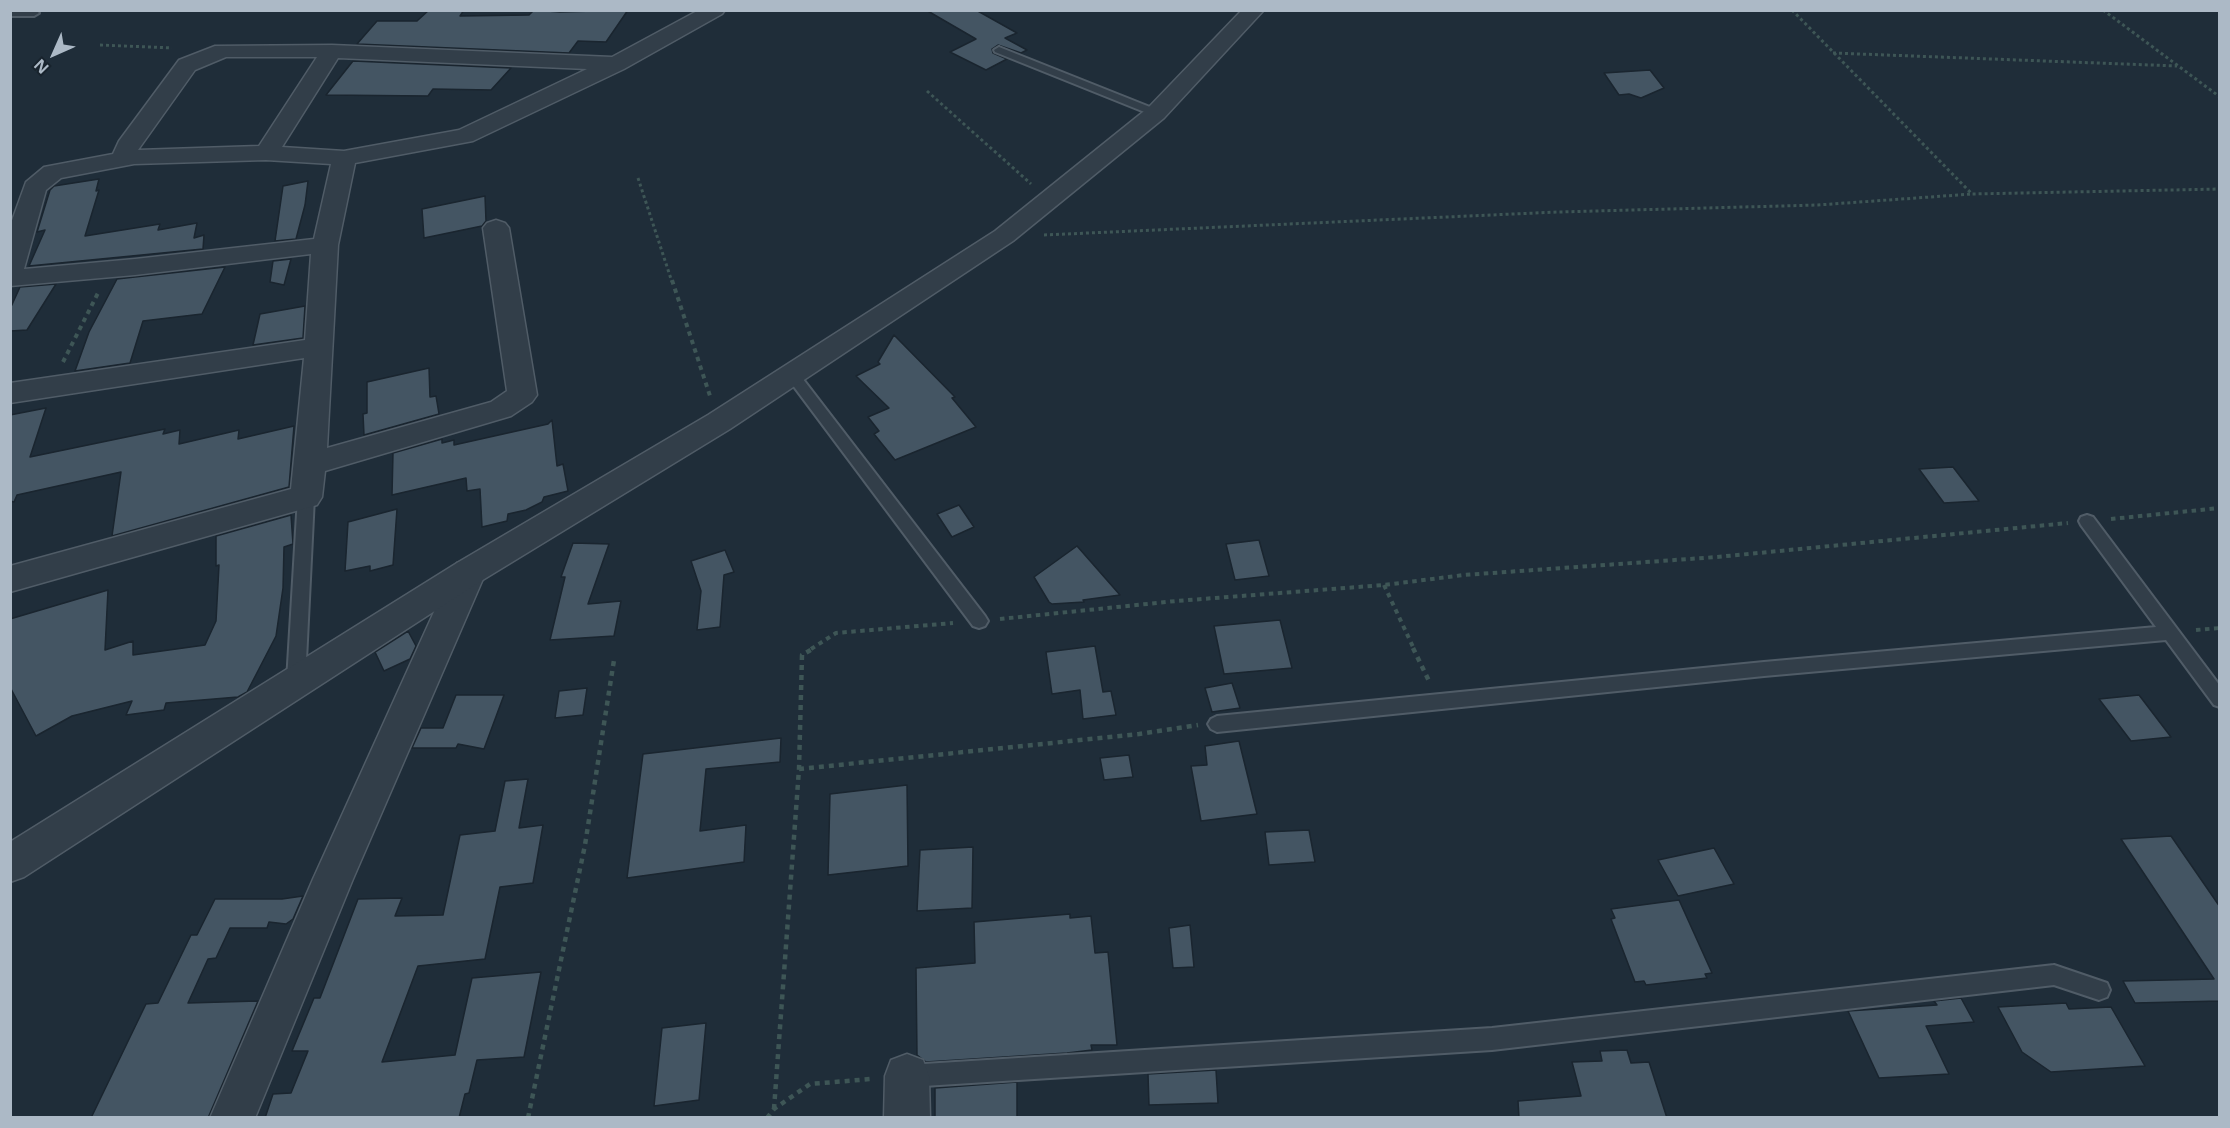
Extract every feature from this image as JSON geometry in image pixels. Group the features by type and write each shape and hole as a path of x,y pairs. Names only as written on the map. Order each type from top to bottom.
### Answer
{"street":[{"path":"10,270 35,187 53,172 134,157 267,153 344,159 394,147 465,136 616,64 715,10"},
{"path":"10,864 469,572 719,422 1004,236 1156,113 1254,10"},
{"path":"134,157 125,154 127,147 187,65 223,51 332,51 616,64"},
{"path":"267,153 332,51"},
{"path":"10,579 306,498 311,464 325,245 344,159"},
{"path":"311,464 501,409 522,394 496,228"},
{"path":"10,278 325,245"},
{"path":"10,393 317,347"},
{"path":"232,1118 333,879 469,572"}],"lane":[{"path":"10,13 34,13"},
{"path":"999,50 1156,113"},
{"path":"791,373 979,621"},
{"path":"296,681 306,498"},
{"path":"2087,521 2220,700"},
{"path":"1217,724 1764,669 2168,633"},
{"path":"907,1097 1492,1039 2054,975 2099,990"}],"path":[{"path":"1792,10 1972,194"},
{"path":"2103,10 2220,97"},
{"path":"100,45 223,51"},
{"path":"1832,53 2177,66"},
{"path":"927,91 1050,201"},
{"path":"638,178 719,422"},
{"path":"1004,236 1534,213 1818,205 1972,194 2220,189"},
{"path":"70,383 76,368 62,364 111,269"},
{"path":"774,1109 799,769 802,655 836,633 1176,601 1384,585 1464,575 1717,557 2220,508"},
{"path":"1384,585 1433,690"},
{"path":"528,1118 585,845 614,660"},
{"path":"767,1118 774,1109 810,1084 907,1097"}],"building":[{"path":"429,10 464,10 460,16 529,15 534,10 560,12 628,10 606,42 578,41 569,53 357,44 377,21 417,21"},
{"path":"926,10 976,10 1017,33 1005,38 1027,50 1021,53 998,45 992,49 993,53 1007,59 986,70 950,52 976,39"},
{"path":"353,61 511,68 491,90 433,89 428,96 326,95"},
{"path":"1650,70 1664,88 1641,98 1629,94 1619,95 1604,73"},
{"path":"99,179 96,191 99,190 85,236 160,224 158,230 197,223 194,238 204,235 203,249 29,266 45,230 37,232 50,190 54,186"},
{"path":"308,181 305,205 296,239 275,241 283,186"},
{"path":"485,196 486,221 482,226 424,238 422,209"},
{"path":"291,259 284,285 270,282 273,261"},
{"path":"225,267 202,314 143,321 130,363 75,371 89,332 117,279"},
{"path":"56,284 27,330 10,331 10,309 20,287"},
{"path":"305,306 303,338 253,345 260,314"},
{"path":"894,335 955,397 952,398 976,427 895,460 874,434 879,431 868,417 889,408 856,376 880,364 878,362"},
{"path":"429,368 430,397 436,396 439,414 364,435 363,414 367,413 367,382"},
{"path":"46,408 30,457 165,429 163,434 180,430 179,444 239,430 238,439 294,426 289,487 112,536 121,472 17,495 14,502 10,501 10,415"},
{"path":"552,420 557,466 563,464 568,491 544,497 542,502 526,510 508,514 507,521 482,527 480,489 467,491 466,478 392,495 393,453 442,439 442,443 454,440 454,445 548,424"},
{"path":"1953,467 1979,501 1944,503 1919,469"},
{"path":"959,505 974,527 952,537 937,514"},
{"path":"397,509 393,565 370,571 370,566 345,571 348,522"},
{"path":"291,515 293,544 284,547 283,588 276,636 247,692 238,697 166,703 164,710 126,715 132,701 72,716 36,736 10,687 10,619 108,590 105,650 133,641 133,655 205,645 216,621 219,565 216,566 216,536"},
{"path":"1259,540 1269,576 1235,580 1226,544"},
{"path":"573,543 609,544 588,604 621,601 614,636 550,640 565,577 561,577"},
{"path":"1077,546 1120,595 1083,600 1084,602 1052,604 1049,602 1034,577"},
{"path":"725,550 734,572 724,575 720,627 697,630 701,591 691,561"},
{"path":"1280,620 1292,668 1224,674 1214,626"},
{"path":"408,631 416,646 410,659 384,671 375,652"},
{"path":"1095,646 1103,692 1111,691 1116,715 1083,719 1080,690 1052,694 1046,652"},
{"path":"1232,683 1240,708 1212,712 1205,688"},
{"path":"587,688 583,715 555,718 559,691"},
{"path":"456,695 504,695 484,749 458,744 456,748 412,748 421,728 443,728"},
{"path":"2139,695 2171,737 2131,741 2099,699"},
{"path":"781,738 780,762 706,769 700,831 746,825 744,862 627,878 643,754"},
{"path":"1239,741 1257,814 1201,821 1191,766 1207,765 1205,746"},
{"path":"1129,755 1133,777 1104,780 1100,758"},
{"path":"528,779 519,828 543,825 533,883 500,887 485,959 418,966 382,1062 455,1055 472,978 541,972 524,1057 477,1060 469,1093 465,1094 459,1118 265,1118 273,1094 291,1093 308,1051 292,1051 314,998 320,998 358,899 402,898 395,916 443,915 460,835 495,831 505,781"},
{"path":"907,785 908,866 828,875 830,794"},
{"path":"1309,830 1315,862 1269,865 1265,832"},
{"path":"2171,836 2220,907 2220,1001 2135,1003 2123,981 2214,979 2121,839"},
{"path":"973,847 972,908 917,911 920,850"},
{"path":"1714,848 1734,884 1678,896 1658,860"},
{"path":"303,896 293,919 286,924 269,922 267,928 230,928 216,958 208,959 188,1003 258,1001 208,1118 91,1118 146,1004 158,1003 191,935 197,935 215,899 282,899"},
{"path":"1679,900 1712,973 1705,974 1707,978 1646,985 1644,981 1635,982 1611,919 1615,918 1611,909"},
{"path":"1070,914 1070,918 1091,916 1095,953 1108,952 1117,1045 1091,1045 1092,1050 1067,1053 926,1062 917,1055 916,968 975,963 974,922"},
{"path":"1190,925 1194,967 1173,968 1169,928"},
{"path":"1961,998 1974,1022 1926,1026 1949,1074 1879,1078 1848,1011 1937,1005 1934,1001"},
{"path":"2066,1003 2069,1009 2111,1007 2145,1066 2051,1072 2022,1052 1998,1007"},
{"path":"706,1023 699,1100 654,1106 662,1028"},
{"path":"1627,1050 1631,1063 1649,1062 1667,1118 1519,1118 1518,1101 1581,1096 1572,1062 1602,1061 1600,1051"},
{"path":"1216,1070 1218,1103 1149,1105 1148,1074"},
{"path":"1017,1082 1017,1118 935,1118 935,1088"}]}
